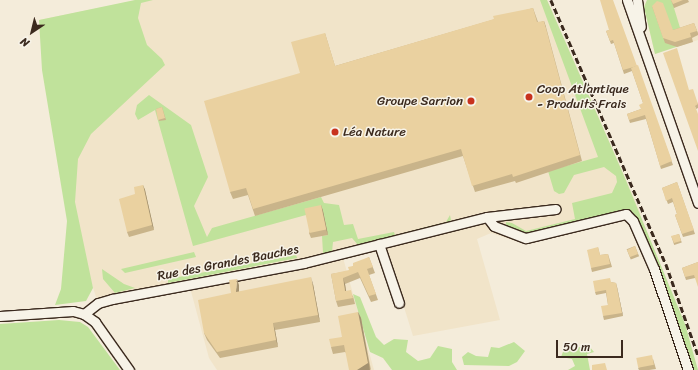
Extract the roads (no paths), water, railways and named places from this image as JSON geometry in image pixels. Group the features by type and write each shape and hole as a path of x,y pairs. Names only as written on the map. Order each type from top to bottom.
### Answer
{"street":[{"path":"627,0 698,204"},
{"path":"637,0 643,45"},
{"name":"Rue des Grandes Bauches","path":"84,314 98,303 112,298 304,263 487,217 556,209"},
{"path":"487,217 494,226 526,238 626,214 632,221 654,269 688,370"},
{"path":"379,244 400,303"},
{"path":"0,316 73,311 84,314 95,322 128,370"}],"railway":[{"path":"551,0 666,264 698,355"}],"place":[{"name":"Coop Atlantique - Produits Frais","path":"529,97"},
{"name":"Groupe Sarrion","path":"471,101"},
{"name":"Léa Nature","path":"335,132"}]}
